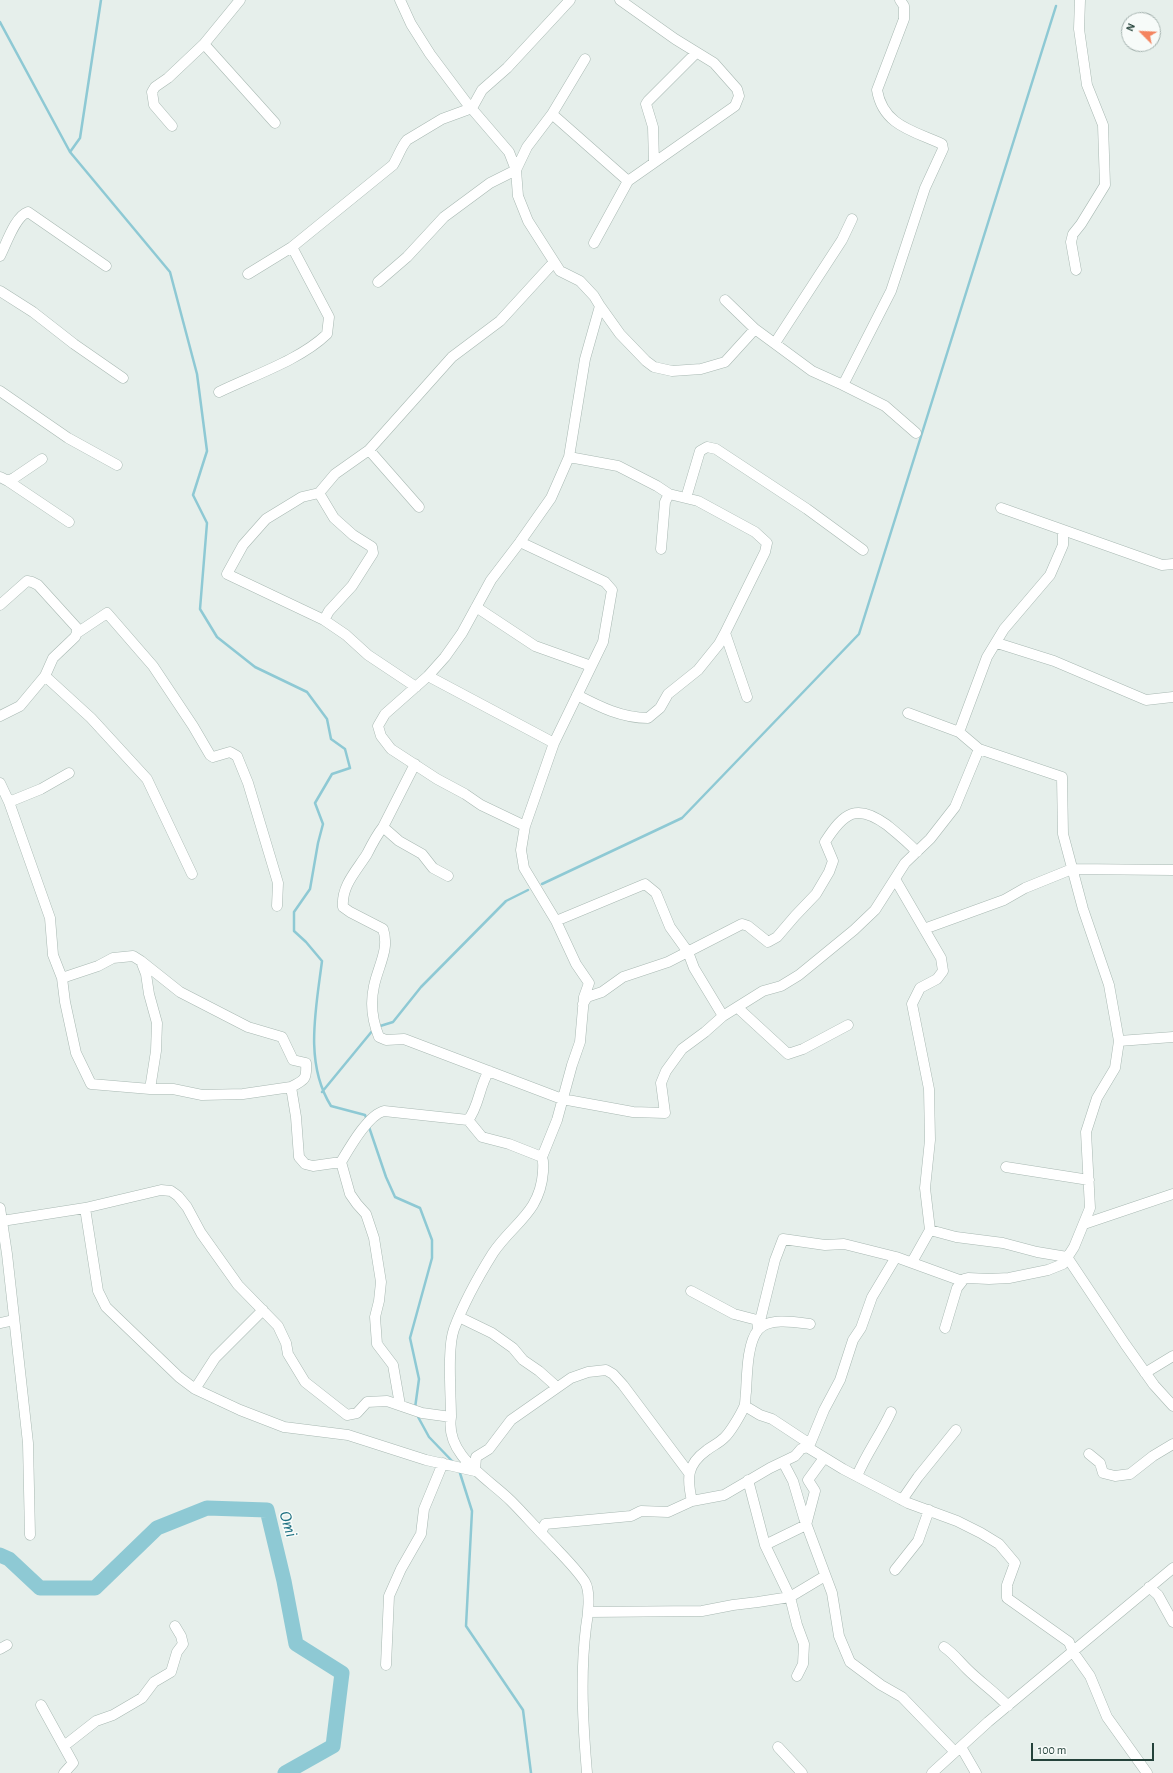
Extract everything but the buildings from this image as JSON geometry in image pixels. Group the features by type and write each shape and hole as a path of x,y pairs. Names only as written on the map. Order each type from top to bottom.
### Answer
{"street":[{"path":"172,126 154,105 152,92 154,87 168,78 204,44 240,0"},
{"path":"400,0 411,24 430,54 509,152 516,170 518,196 528,221 560,271 585,286 594,296 620,334 646,361 654,367 672,371 701,370 724,362 755,330"},
{"path":"248,274 292,248 393,165 407,140 442,119 472,108 482,90 507,68 570,0"},
{"path":"594,243 628,181 734,106 738,102 739,96 737,90 714,63 696,53 620,0"},
{"path":"843,385 891,291 925,188 943,149 942,144 906,130 891,120 879,101 877,90 904,20 904,6 900,0"},
{"path":"1076,270 1071,242 1073,234 1081,224 1105,185 1103,125 1086,85 1079,29 1080,0"},
{"path":"204,44 275,123"},
{"path":"654,162 653,127 646,104 696,53"},
{"path":"378,282 407,257 450,212 490,183 516,170 527,147 552,114 585,59"},
{"path":"552,114 628,181"},
{"path":"0,256 18,220 24,213 28,212 106,266"},
{"path":"775,343 842,240 852,219"},
{"path":"219,392 316,344 327,334 329,317 292,248"},
{"path":"416,687 368,655 346,635 324,620 226,574 243,545 266,519 302,497 319,493 335,474 369,450 452,356 500,321 554,262"},
{"path":"0,290 33,312 74,344 124,378"},
{"path":"726,300 755,330 812,371 885,406 916,433"},
{"path":"524,826 481,805 391,749 381,736 378,726 385,714 428,676 454,645 491,580 551,498 569,457 585,359 600,306"},
{"path":"0,391 68,438 117,465"},
{"path":"686,498 700,451 707,447 716,449 807,509 863,550"},
{"path":"369,450 419,507"},
{"path":"569,457 618,466 670,494 698,501 734,519 755,532 767,543 765,552 719,644 698,670 668,694 660,708 648,718 635,718 617,713 577,695"},
{"path":"4,479 14,478 42,459"},
{"path":"4,479 69,522"},
{"path":"319,493 334,518 353,536 372,547 373,553 352,586 329,611 324,620"},
{"path":"661,549 666,502 670,494"},
{"path":"1001,508 1162,565 1173,564"},
{"path":"959,732 987,657 997,643 1004,629 1050,575 1063,545 1064,531"},
{"path":"520,542 605,582 612,590 602,642 554,743 524,826 520,850 524,868 556,921 576,964 590,983 583,1004 580,1042 557,1120 542,1157 543,1165 540,1191 525,1218 497,1248 474,1283 453,1330 450,1343 451,1417 449,1428 455,1446 475,1471 511,1501 586,1584 588,1612 585,1636 582,1716 587,1773"},
{"path":"0,605 27,581 32,582 38,585 77,628 77,633"},
{"path":"476,608 535,646 591,666"},
{"path":"0,716 20,706 45,676 53,658 75,637 77,633 107,613 153,666 193,726 210,755 217,757 230,752 237,756 248,783 278,882 277,906"},
{"path":"725,634 747,697"},
{"path":"997,643 1054,661 1146,700 1173,697"},
{"path":"45,676 91,718 148,778 192,874"},
{"path":"428,676 554,743"},
{"path":"908,713 959,732 979,749 1062,777 1063,834 1083,909 1109,985 1119,1040 1115,1068 1097,1098 1086,1132 1090,1208 1074,1247 1059,1266 1029,1275 1009,1278 968,1278 962,1281 957,1288 945,1328"},
{"path":"415,764 383,827 353,871 342,898 343,906 350,912 383,929 386,937 385,947 374,986 371,1014 379,1037 386,1040 404,1039 562,1099 638,1112 665,1113 661,1083 666,1071 682,1049 723,1016 763,991 781,986 799,975 854,930 875,910 904,863 930,839 955,807 979,749"},
{"path":"9,802 41,789 69,773"},
{"path":"0,783 9,802 50,918 53,955 62,978 64,1002 76,1053 91,1084 150,1089 173,1089 202,1095 243,1094 290,1087 303,1081 307,1074 306,1062 293,1060 282,1037 248,1027 180,992 133,956 113,958 98,966 62,978"},
{"path":"583,1004 587,997 602,992 622,977 668,962 742,924 748,926 768,942 778,937 816,894 829,872 833,861 826,842 839,824 855,812 862,812 874,816 905,839 917,852"},
{"path":"383,827 399,841 422,854 433,868 448,876"},
{"path":"924,929 1004,900 1025,888 1072,869 1173,870"},
{"path":"894,879 941,958 943,971 937,979 920,988 912,1004 929,1089 930,1140 925,1188 930,1230 912,1262"},
{"path":"556,921 645,884 656,893 670,927 688,952 694,968 723,1016"},
{"path":"141,961 146,974 149,994 157,1023 156,1050 150,1089"},
{"path":"738,1008 788,1054 803,1049 848,1025"},
{"path":"1119,1040 1173,1037"},
{"path":"468,1120 473,1114 485,1077 489,1071"},
{"path":"290,1087 296,1117 299,1157 305,1164 313,1166 340,1162 359,1134 377,1113 384,1111 468,1120 482,1137 509,1144 542,1157"},
{"path":"340,1162 350,1194 366,1214 374,1238 381,1282 379,1301 374,1317 377,1344 393,1365 400,1405"},
{"path":"1006,1167 1089,1180"},
{"path":"2,1221 85,1208 161,1190 171,1191 178,1196 187,1207 201,1233 238,1285 278,1326 286,1342 288,1354 305,1382 347,1415 357,1413 367,1402 387,1401 422,1412 451,1417"},
{"path":"1084,1224 1173,1194"},
{"path":"0,1208 7,1254 28,1443 30,1536"},
{"path":"85,1208 98,1291 106,1307 179,1377 195,1389 240,1410 284,1427 348,1435 475,1471"},
{"path":"930,1230 956,1237 1003,1243 1037,1252 1067,1257 1093,1298 1145,1373 1173,1406"},
{"path":"692,1501 688,1484 689,1473 695,1461 704,1452 725,1438 745,1406 748,1373 746,1366 754,1335 758,1329 775,1260 783,1239 825,1245 844,1244 912,1262 962,1281"},
{"path":"541,1533 545,1524 631,1516 641,1511 668,1512 692,1501 724,1495 748,1480 795,1456 801,1449 809,1445 824,1410 840,1380 854,1340 861,1328 872,1297 896,1257"},
{"path":"691,1291 734,1314 757,1320 758,1329"},
{"path":"195,1389 215,1358 263,1310"},
{"path":"459,1317 492,1333 513,1348 523,1360 539,1371 557,1388"},
{"path":"0,1324 14,1320"},
{"path":"758,1329 766,1324 788,1321 810,1324"},
{"path":"1145,1373 1173,1356"},
{"path":"475,1471 476,1457 489,1449 511,1420 572,1378 588,1372 606,1370 613,1374 623,1385 689,1473"},
{"path":"745,1406 760,1415 772,1419 809,1445 824,1458 902,1500 957,1521 999,1544 1015,1563 1007,1585 1007,1598 1069,1642 1073,1652 1090,1676 1108,1717 1146,1773"},
{"path":"858,1476 862,1465 884,1428 891,1412"},
{"path":"902,1500 918,1477 956,1430"},
{"path":"1090,1454 1100,1464 1103,1473 1115,1476 1130,1474 1153,1456 1173,1444"},
{"path":"765,1545 806,1525 815,1491 808,1480 824,1458"},
{"path":"783,1462 793,1481 806,1525 832,1593 839,1636 850,1662 881,1685 902,1697 958,1749 976,1773"},
{"path":"386,1665 389,1596 401,1569 421,1534 424,1509 443,1463"},
{"path":"748,1480 765,1545 790,1597 797,1625 804,1644 803,1664 797,1676"},
{"path":"895,1570 918,1541 929,1510"},
{"path":"932,1773 1008,1706 1173,1568"},
{"path":"588,1612 702,1611 790,1597 825,1576"},
{"path":"1149,1587 1158,1595 1173,1622"},
{"path":"64,1746 96,1721 113,1715 142,1698 154,1682 171,1672 177,1652 183,1644 181,1636 175,1626"},
{"path":"944,1647 954,1654 966,1668 996,1693 1008,1706"},
{"path":"41,1705 73,1763 64,1773"},
{"path":"778,1747 802,1773"}],"waterway":[{"path":"70,152 80,138 101,0"},
{"path":"542,884 682,818 859,634 1056,6"},
{"path":"0,22 70,152 170,272 197,374 207,451 193,495 207,523 200,609 217,637 255,667 307,692 327,719 331,739 345,749 350,768 332,774 315,803 323,824 310,889 294,912 294,931 306,942 322,961 314,1035 317,1072 323,1089 331,1106 365,1115 367,1120"},
{"path":"377,1027 393,1022 421,987 506,901 528,890"},
{"path":"322,1092 373,1030"},
{"path":"369,1127 386,1177 395,1197 420,1208 432,1240 432,1258 410,1338 419,1379 415,1408"},
{"path":"417,1415 429,1437 454,1463"},
{"path":"459,1470 472,1511 466,1626 523,1710 531,1773"},
{"name":"Omi","path":"0,1555 9,1559 40,1588 95,1588 157,1528 207,1508 267,1510 284,1581 296,1644 342,1673 333,1746 285,1773"}]}
